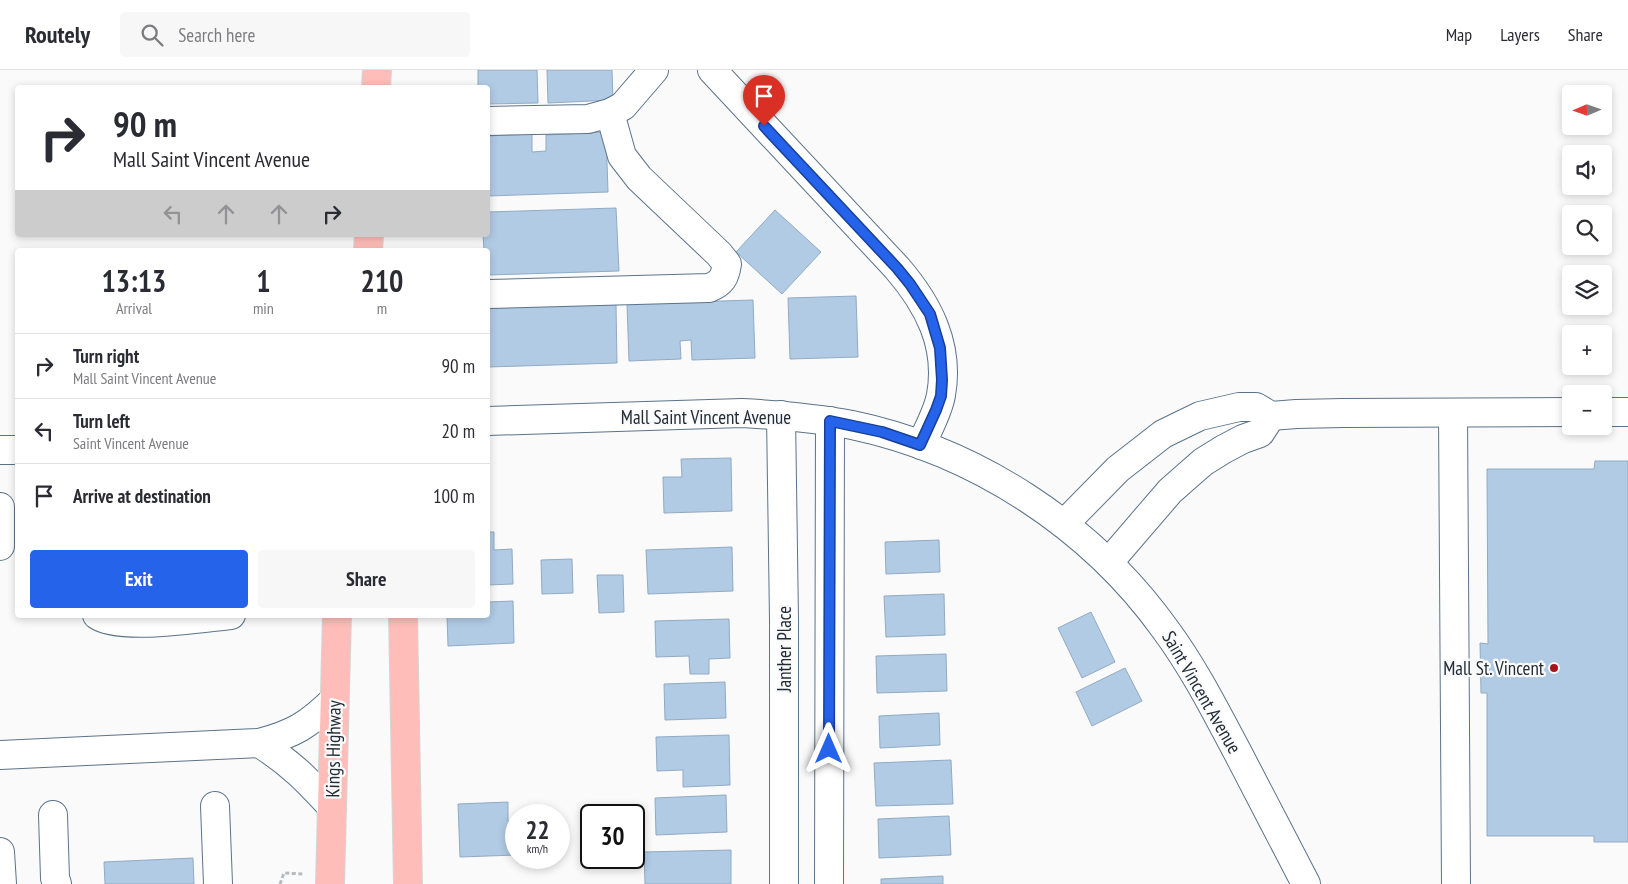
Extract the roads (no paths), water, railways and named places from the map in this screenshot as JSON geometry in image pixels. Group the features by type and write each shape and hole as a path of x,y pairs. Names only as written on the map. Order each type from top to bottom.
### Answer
{"main road":[{"path":"376,85 377,70"},
{"name":"Kings Highway","path":"330,884 337,618"},
{"path":"403,618 408,884"}],"street":[{"path":"490,121 588,119 610,114 623,106 654,70"},
{"path":"712,70 897,268 930,314 940,348 941,396 920,445"},
{"path":"490,294 709,288 719,284 725,276 727,264 719,254 639,178 622,156 610,114"},
{"path":"1064,524 1118,469 1163,434 1200,416 1239,407 1256,407 1271,416 1296,414 1562,412"},
{"path":"1612,412 1628,412"},
{"path":"1454,413 1456,884"},
{"name":"Mall Saint Vincent Avenue","path":"490,421 666,414 781,415 830,421 882,432 920,445"},
{"name":"Janther Place","path":"781,415 784,620 784,884"},
{"path":"1109,562 1170,491 1203,462 1243,439 1260,433 1271,416"},
{"path":"829,884 830,421"},
{"name":"Saint Vincent Avenue","path":"920,445 953,457 1004,484 1064,524 1109,562 1148,606 1195,674 1306,884"},
{"path":"0,450 15,450"},
{"path":"0,507 0,546"},
{"path":"101,618 104,620 134,623 195,618"},
{"path":"0,755 259,743 281,738 314,720 334,700"},
{"path":"259,743 283,758 306,778 332,807"},
{"path":"215,806 218,884"},
{"path":"53,815 55,878 57,884"},
{"path":"0,852 2,884"}],"place":[{"name":"Mall St. Vincent","path":"1554,668"}]}
